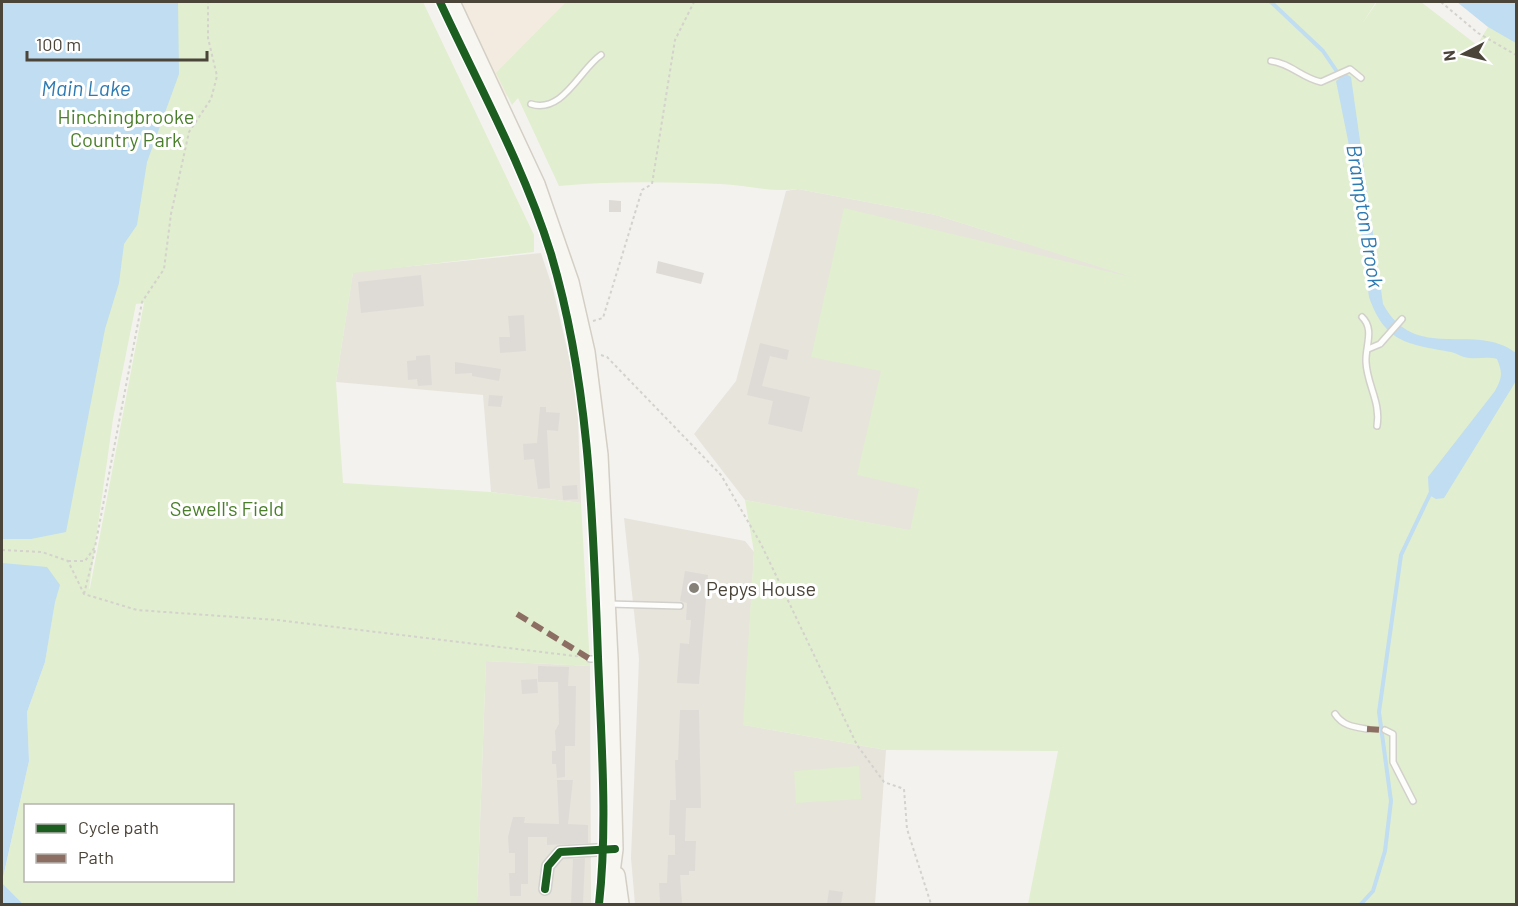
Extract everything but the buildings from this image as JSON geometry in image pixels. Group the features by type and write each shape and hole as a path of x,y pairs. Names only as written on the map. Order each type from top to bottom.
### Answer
{"main road":[{"path":"452,2 537,184 571,282 587,352 600,455 610,659 615,851 621,904"},
{"path":"608,904 615,851"}],"street":[{"path":"545,889 548,866 560,852 615,851"}],"lane":[{"path":"531,104 544,106 569,90 601,55"},
{"path":"1270,61 1286,64 1316,81 1327,81 1350,69 1361,78"},
{"path":"1362,317 1368,329 1366,368 1378,404 1377,426"},
{"path":"1368,350 1385,338 1402,319"},
{"path":"608,607 680,606"},
{"path":"591,659 610,659"},
{"path":"1335,714 1348,726 1367,729"},
{"path":"1385,730 1393,734 1394,762 1413,801"}],"path":[{"path":"84,594 142,302 164,269 171,214 189,132 211,99 217,76 208,38 208,2"},
{"path":"594,322 603,318 642,190 652,184 675,40 694,2"},
{"path":"1441,2 1478,33 1516,55"},
{"path":"587,352 607,357 721,475 761,544 857,745 884,782 904,789 907,828 931,904"},
{"path":"2,550 42,552 68,561 85,561 95,547"},
{"path":"68,561 84,594 137,610 277,620 584,657 590,655 591,659"}],"shaded area":[{"path":"452,2 587,2 500,104"},
{"path":"798,189 936,215 1143,280 1093,564 745,500 694,434 736,381 786,191"},
{"path":"541,253 553,289 577,391 581,503 491,492 483,395 336,382 353,272"},
{"path":"624,518 745,541 754,552 744,725 886,750 875,904 635,904 631,858 639,659"},
{"path":"486,661 590,666 591,904 477,904"}],"green space":[{"path":"2,2 423,2 534,235 534,252 353,273 336,382 343,483 491,492 581,503 590,666 486,661 477,904 23,904 2,883 29,761 27,712 45,662 55,600 2,591","holes":["144,303 90,588 113,419 136,304"]},
{"path":"566,2 1376,2 1362,24 1377,2 1421,2 1477,45 1488,27 1516,42 1516,904 1028,904 1058,751 886,750 743,725 754,552 745,500 910,530 919,489 857,475 881,371 811,357 844,208 1131,277 936,215 798,189 778,190 720,184 660,182 559,186 518,98 512,105 496,73"},
{"path":"859,766 861,799 796,803 794,771"}],"water":[{"name":"Main Lake","path":"2,2 178,2 179,74 147,162 137,225 124,244 119,283 105,329 66,532 31,539 2,539"},
{"path":"1457,2 1516,2 1516,43 1488,27"},
{"path":"1346,74 1351,77 1383,304 1396,322 1412,332 1428,337 1482,340 1500,344 1516,353 1516,381 1444,498 1436,499 1429,495 1428,477 1495,391 1501,372 1497,359 1464,357 1453,352 1400,339 1391,333 1375,312 1369,297 1353,165 1336,81"},
{"path":"2,563 47,567 60,585 45,662 27,712 29,761 2,882"},
{"path":"2,883 23,904 2,904"}],"waterway":[{"name":"Brampton Brook","path":"1271,2 1323,51 1344,82"},
{"path":"1361,904 1373,891 1385,851 1391,801 1379,712 1401,555 1431,492"}],"marked path":[{"path":"517,614 590,659"},
{"path":"1367,729 1385,730"}],"cycle path":[{"path":"440,2 528,189 551,254 574,353 582,403 594,555 603,781 603,843 599,904"},
{"path":"545,889 548,866 560,852 615,849"}],"place":[{"name":"Pepys House","path":"694,588"}],"park label":[{"name":"Hinchingbrooke Country Park","path":"126,128"},
{"name":"Sewell's Field","path":"227,508"}]}
